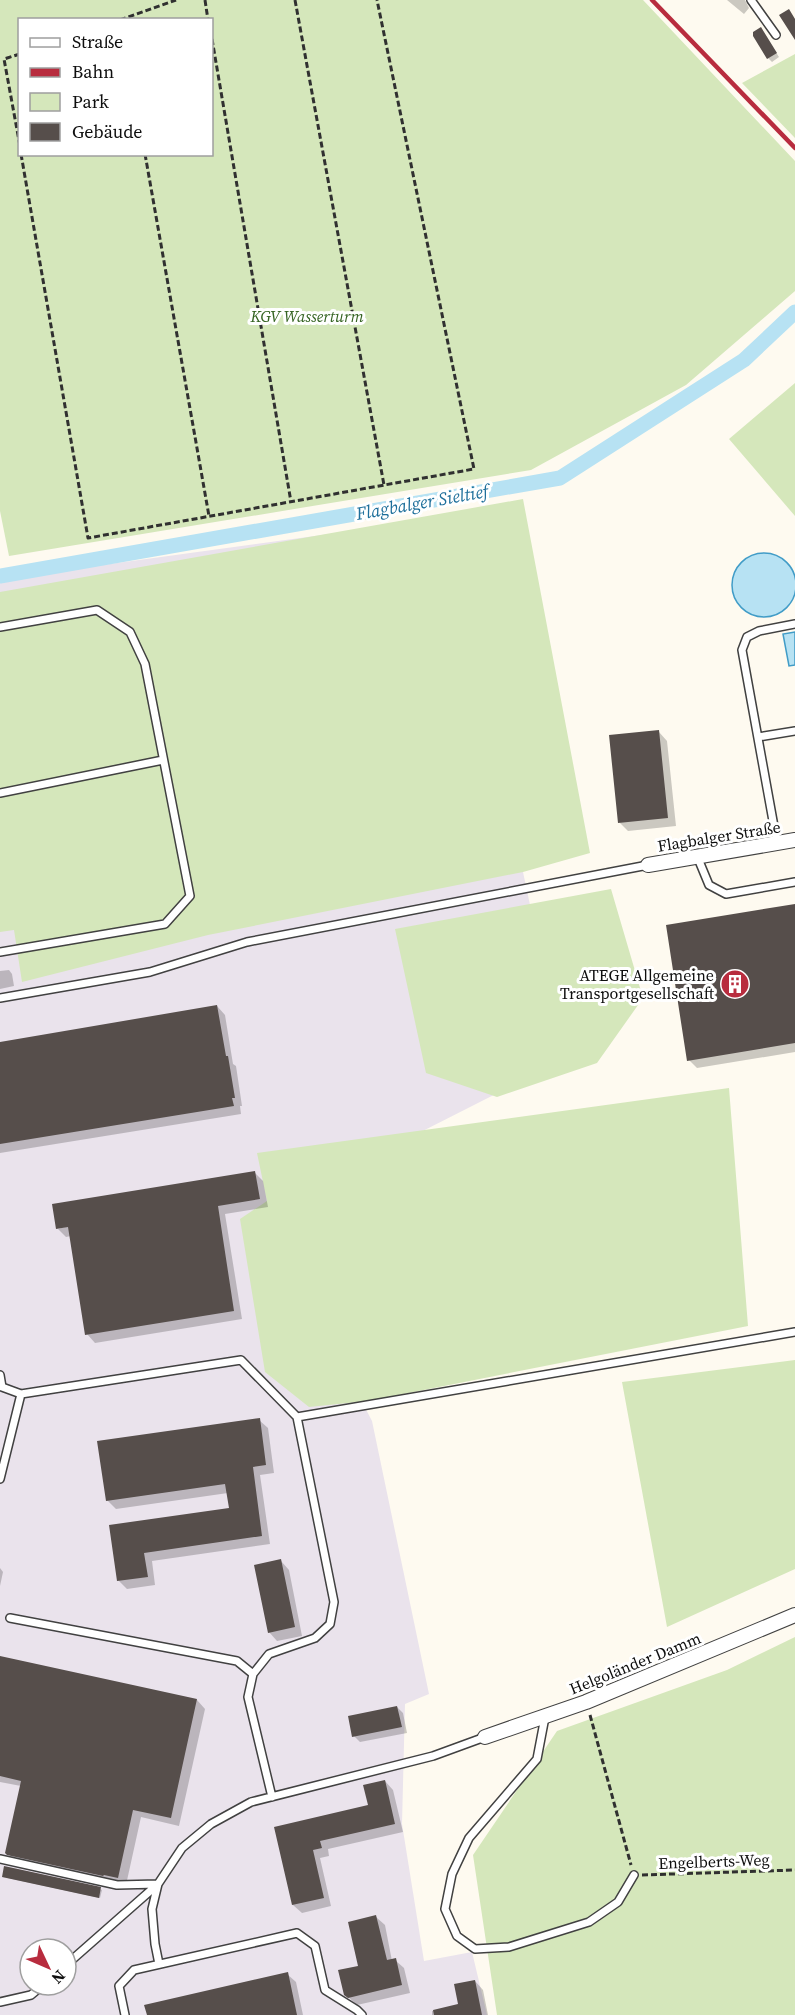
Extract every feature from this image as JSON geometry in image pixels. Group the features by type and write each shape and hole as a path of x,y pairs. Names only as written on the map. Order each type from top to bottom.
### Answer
{"street":[{"name":"Flagbalger Straße","path":"648,865 795,840"},
{"name":"Helgoländer Damm","path":"485,1737 586,1702 795,1615"}],"lane":[{"path":"751,0 776,35"},
{"path":"0,627 97,610 130,632 145,664 190,896 165,924 0,952"},
{"path":"777,843 742,650 747,638 759,631 795,624"},
{"path":"758,737 795,730"},
{"path":"0,793 163,760"},
{"path":"697,856 709,885 726,894 795,882"},
{"path":"0,998 150,972 247,942 648,865"},
{"path":"297,1417 795,1332"},
{"path":"0,1375 2,1387 21,1394 241,1360 297,1417 334,1602 330,1624 315,1638 269,1654 253,1674 248,1697 272,1797"},
{"path":"0,1479 21,1394"},
{"path":"10,1618 237,1661 253,1674"},
{"path":"545,1717 537,1759 469,1838 452,1874 445,1909 457,1936 476,1950 509,1947 589,1922 618,1902 634,1875"},
{"path":"78,1954 158,1884 182,1848 211,1824 251,1802 432,1756 485,1737"},
{"path":"0,1859 117,1885 158,1884"},
{"path":"158,1884 152,1909 159,1964"},
{"path":"125,2015 119,1986 134,1970 297,1933 315,1946 325,1990 362,2015"},
{"path":"0,2002 22,1997"}],"path":[{"path":"123,18 176,0"},
{"path":"205,0 208,18"},
{"path":"295,0 384,485"},
{"path":"21,156 88,538 474,469 377,0"},
{"path":"213,45 291,502"},
{"path":"18,55 4,59 18,135"},
{"path":"145,156 209,516"},
{"path":"586,1702 634,1875"},
{"name":"Engelberts-Weg","path":"634,1875 795,1870"}],"shaded area":[{"path":"462,516 523,872 563,1060 263,1212 372,1421 429,1694 405,1704 402,1824 424,1961 472,1952 487,2015 0,2015 0,579"}],"green space":[{"name":"KGV Wasserturm","path":"0,0 643,0 795,161 795,291 686,385 531,470 9,556 0,511"},
{"path":"795,54 795,138 742,83"},
{"path":"795,383 795,516 729,439"},
{"path":"523,499 590,853 523,872 208,935 22,982 14,930 0,932 0,592"},
{"path":"611,889 643,998 597,1063 497,1097 426,1073 395,929"},
{"path":"729,1088 748,1326 368,1401 309,1407 265,1372 240,1219 267,1201 257,1153"},
{"path":"795,1360 795,1569 667,1627 622,1382"},
{"path":"795,1637 795,2015 497,2015 473,1855 557,1731 727,1670"}],"water":[{"path":"764,553 787,562 796,585 787,608 764,617 741,608 732,585 741,562"},
{"path":"795,632 795,665 789,666 783,634"}],"building":[{"path":"789,9 795,19 795,40 779,15"},
{"path":"761,27 777,53 767,59 753,36 753,32"},
{"path":"659,730 668,818 618,823 609,735"},
{"name":"ATEGE Allgemeine Transportgesellschaft","path":"795,904 795,1043 687,1061 666,925"},
{"path":"217,1005 226,1056 228,1056 235,1098 232,1098 234,1106 0,1144 0,1042"},
{"path":"255,1171 260,1199 218,1206 234,1311 85,1335 68,1227 56,1229 52,1204"},
{"path":"260,1418 266,1465 253,1467 262,1536 144,1553 148,1577 117,1581 109,1525 229,1508 225,1484 106,1501 97,1441"},
{"path":"281,1559 295,1627 268,1633 254,1565"},
{"path":"0,1656 197,1699 171,1818 133,1810 118,1878 5,1853 21,1781 0,1776"},
{"path":"397,1706 402,1727 352,1737 348,1716"},
{"path":"385,1780 395,1824 320,1841 322,1848 313,1850 324,1898 292,1905 274,1827 368,1805 363,1785"},
{"path":"4,1866 101,1887 99,1898 2,1877"},
{"path":"376,1915 387,1960 396,1958 402,1985 348,1998 344,1995 338,1970 358,1966 348,1922"},
{"path":"288,1972 297,2015 147,2015 144,2005"},
{"path":"475,1980 482,2015 434,2015 433,2010 458,2004 454,1984"}],"waterway":[{"name":"Flagbalger Sieltief","path":"0,576 560,478 744,360 795,312"}],"railway":[{"path":"652,0 795,148"}],"place":[{"name":"ATEGE Allgemeine Transportgesellschaft","path":"735,984"}]}
